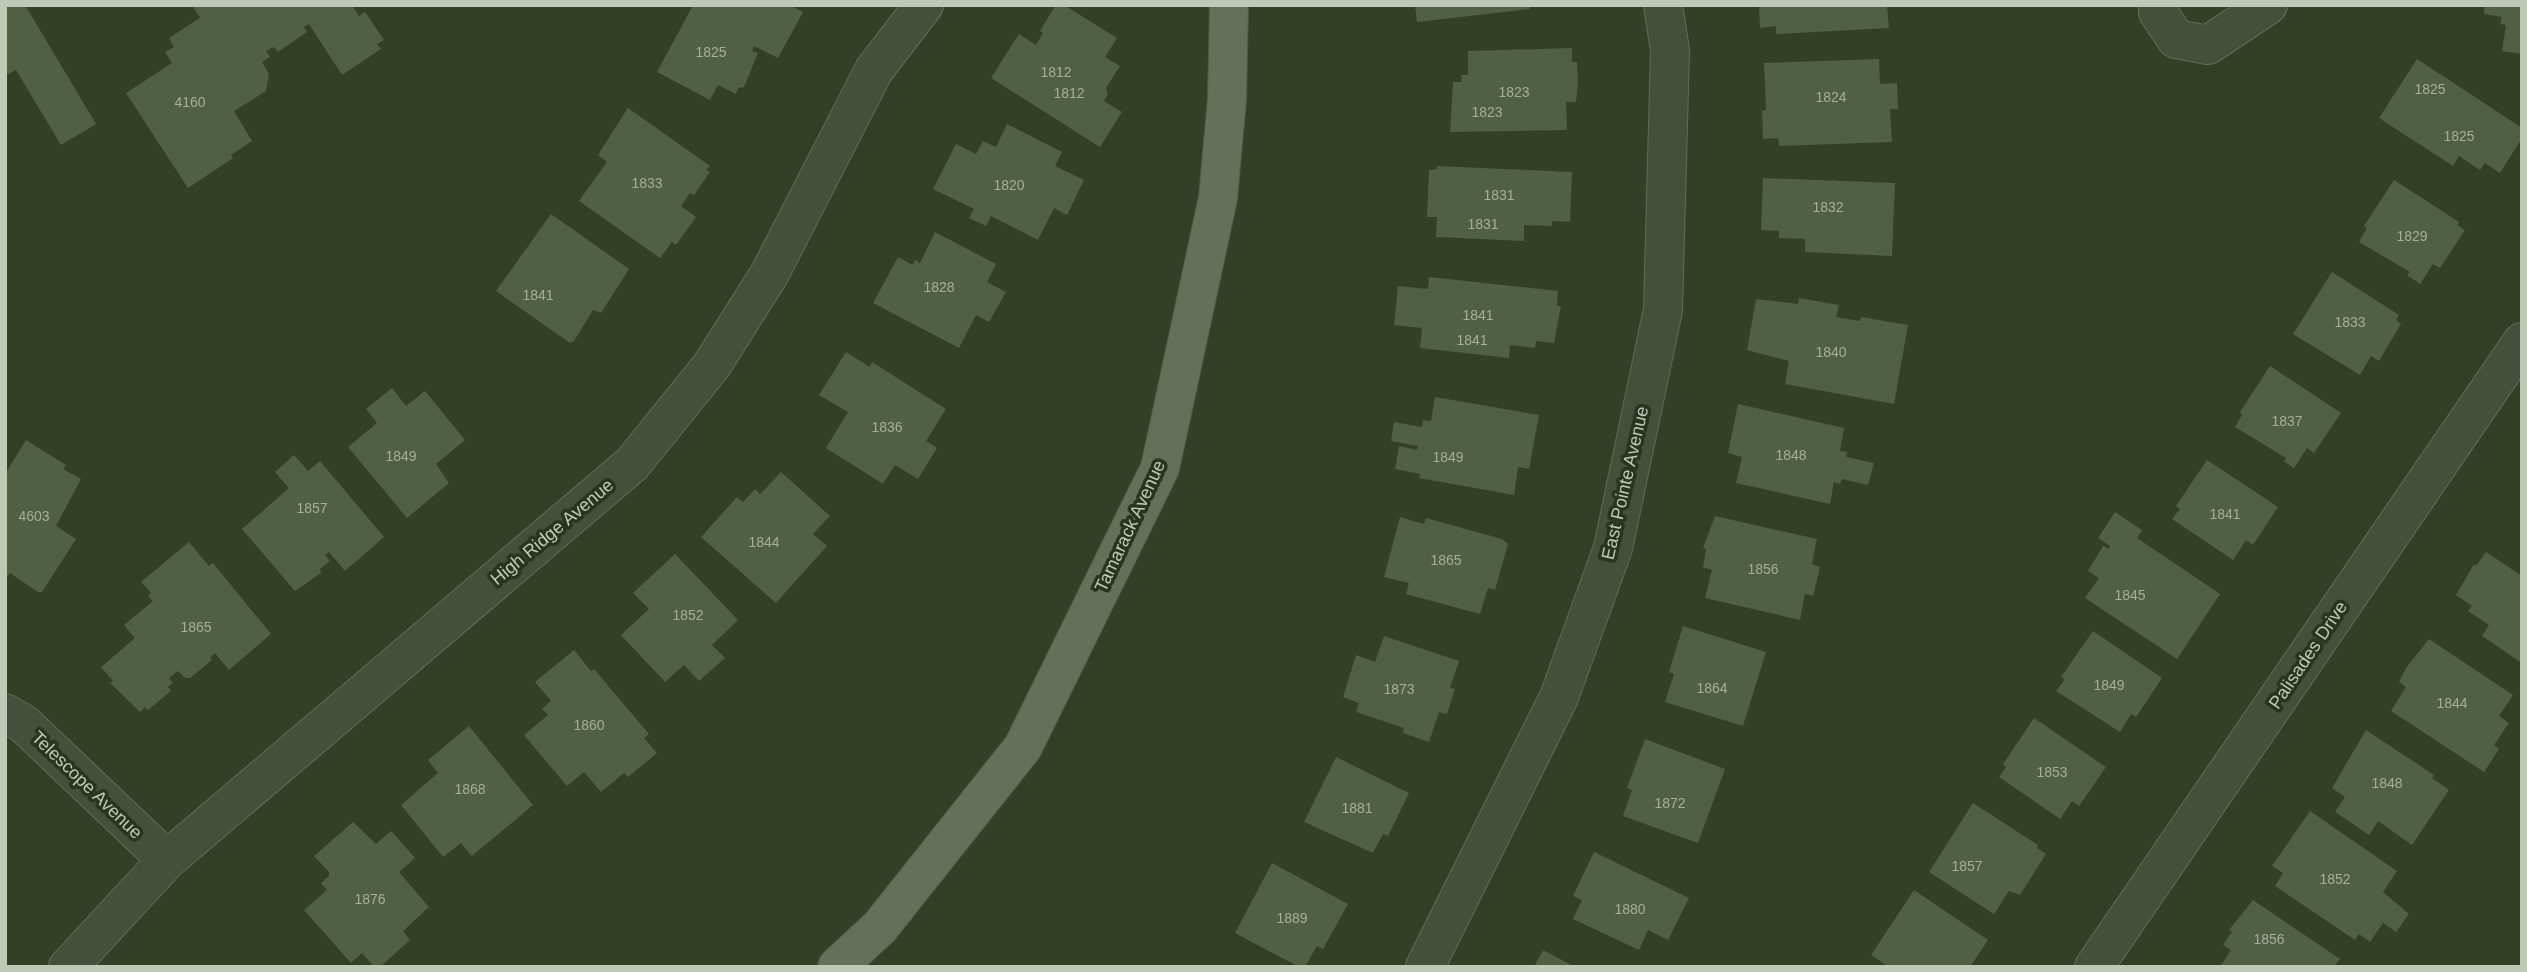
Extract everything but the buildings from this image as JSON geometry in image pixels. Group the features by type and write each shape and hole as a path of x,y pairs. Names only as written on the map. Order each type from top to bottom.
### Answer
{"main road":[{"name":"Tamarack Avenue","path":"838,967 880,927 1023,747 1160,468 1218,198 1227,99 1229,5"}],"street":[{"name":"High Ridge Avenue","path":"68,967 167,860 632,464 712,365 770,273 874,70 924,5"},
{"name":"East Pointe Avenue","path":"1425,967 1559,697 1613,548 1663,310 1670,50 1662,5"},
{"path":"2158,5 2158,12 2175,39 2208,45 2268,5"},
{"name":"Palisades Drive","path":"2094,967 2522,342"},
{"name":"Telescope Avenue","path":"5,713 24,724 167,860"}]}
